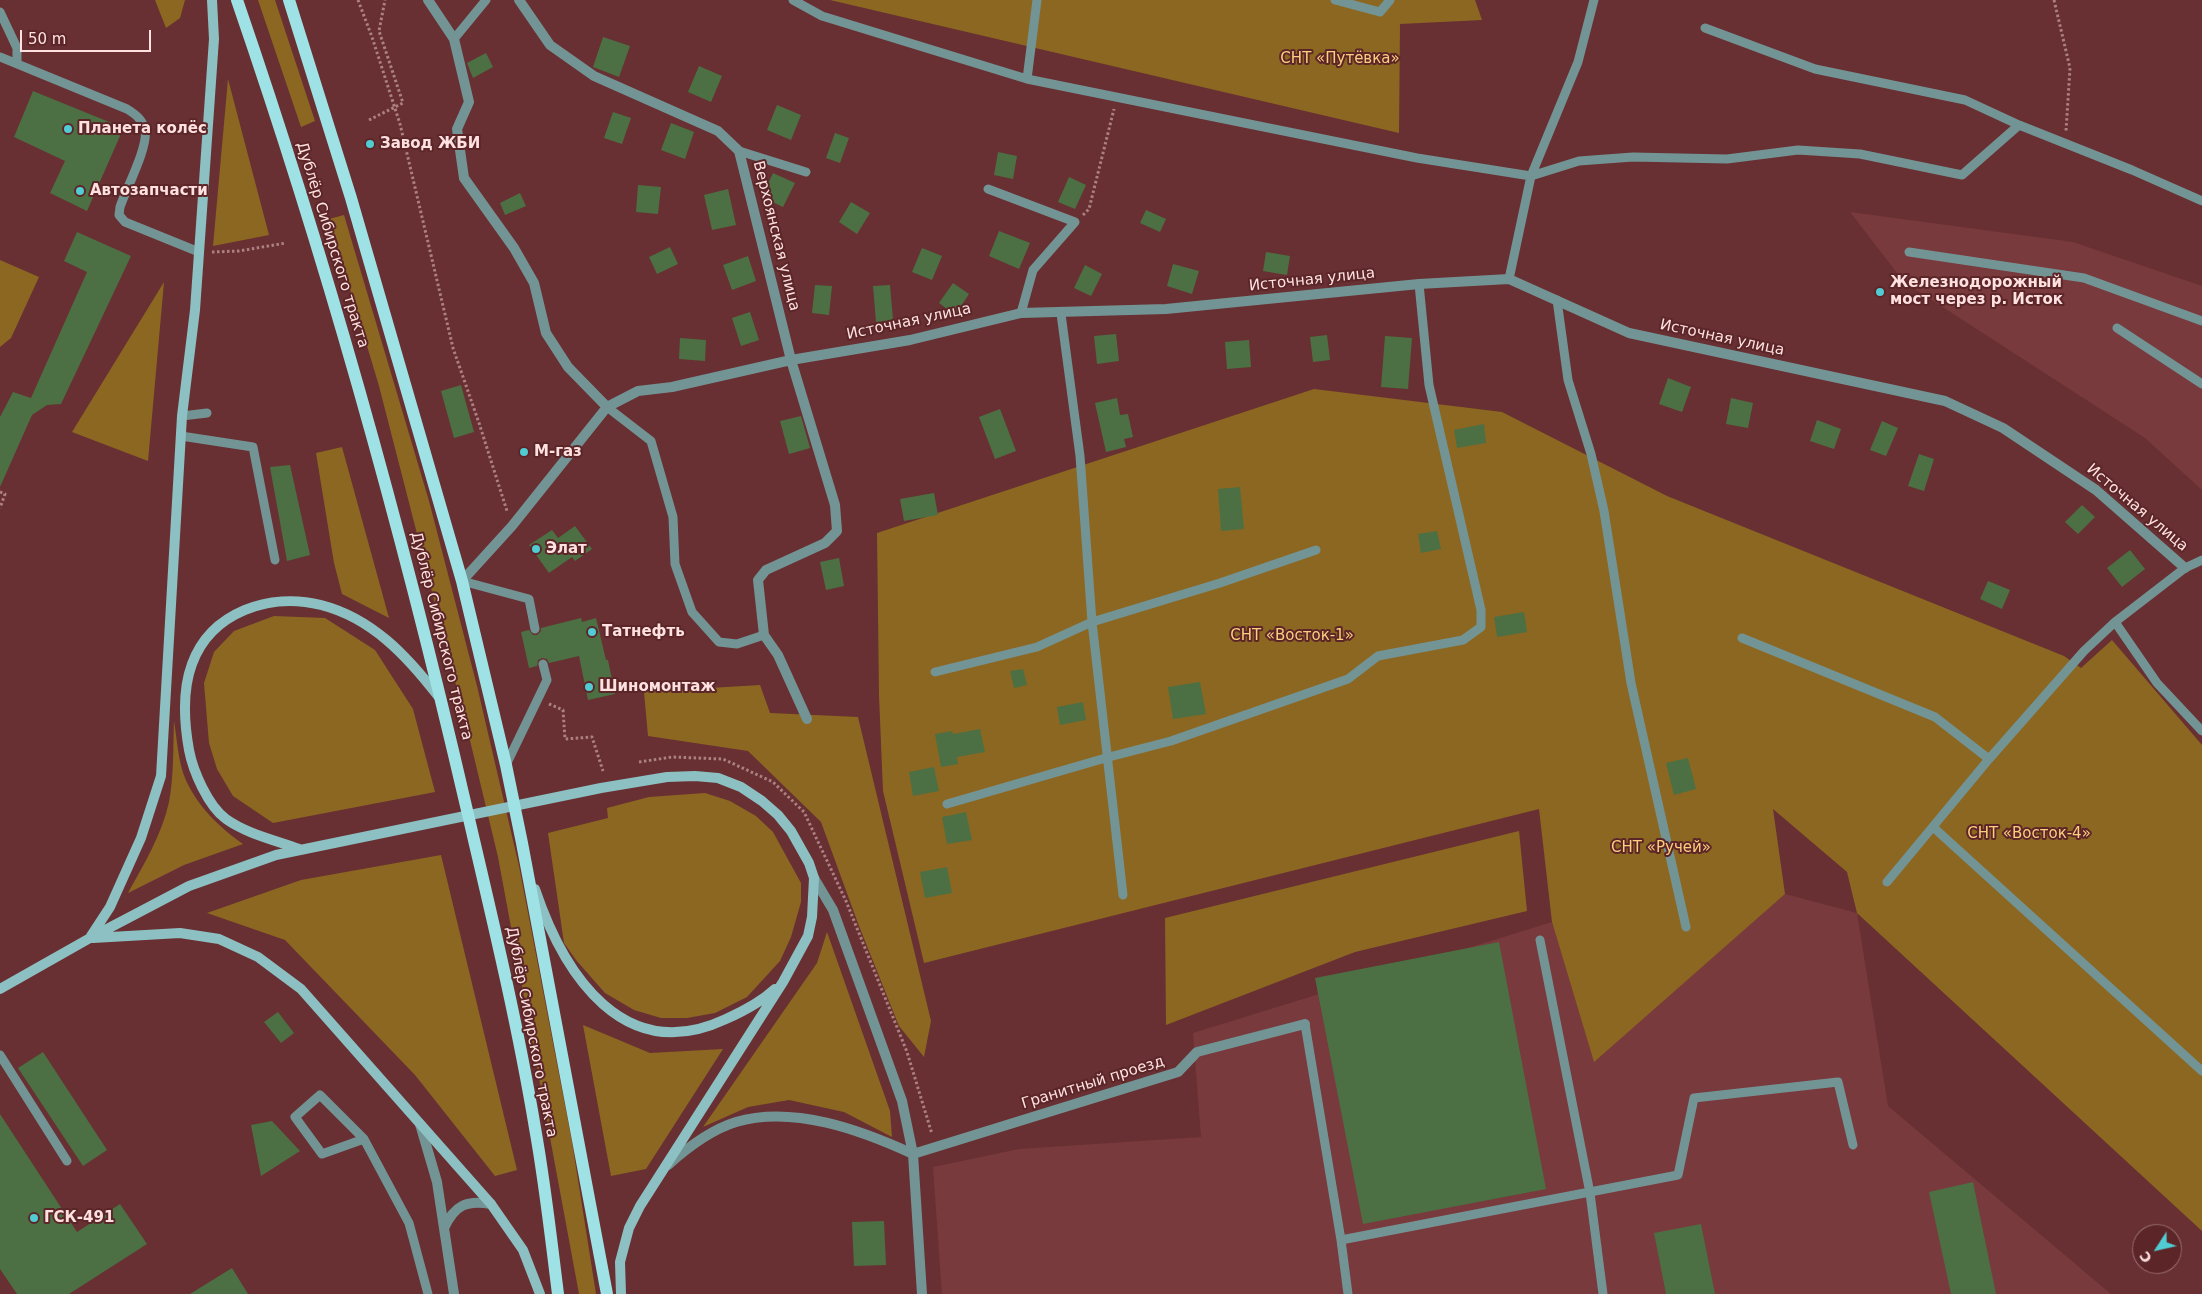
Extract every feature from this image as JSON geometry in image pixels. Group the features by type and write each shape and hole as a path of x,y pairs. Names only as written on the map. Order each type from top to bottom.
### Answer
{"main road":[{"path":"90,938 110,907 141,838 161,776 182,416 195,310 214,39 212,0"},
{"name":"Дублёр Сибирского тракта","path":"236,0 265,82 342,330 416,598 442,700 497,939 535,1128 558,1294"},
{"name":"Дублёр Сибирского тракта","path":"289,0 354,208 462,581 506,765 522,842 607,1294"},
{"path":"300,849 249,831 225,818 200,782 191,760 185,710 187,684 192,664 201,646 216,628 232,616 252,606 272,602 296,601 322,605 354,618 386,637 413,664 442,700"},
{"path":"0,989 90,938 189,886 276,854 601,788 667,777 695,776 718,778 741,787 778,815 791,831 809,863 814,878 814,902 808,936 783,982 660,1172 629,1228 620,1262 621,1294"},
{"path":"522,842 545,917 559,948 575,972 596,996 612,1012 627,1022 645,1030 661,1033 677,1033 702,1028 744,1011 760,1001 783,982"},
{"path":"90,938 180,933 219,939 258,957 301,989 491,1204 523,1250 540,1294"}],"street":[{"path":"428,0 454,39 469,102 456,130 464,178 514,248 534,283 546,333 568,367 607,407"},
{"name":"Верхоянская улица","path":"519,0 550,45 594,76 718,131 739,151 791,360 835,505 837,531 825,543 766,570 758,580 764,635"},
{"name":"Источная улица","path":"462,581 512,526 607,407 638,390 672,387 791,360 910,340 1021,313 1061,314 1166,309 1419,284 1509,279 1629,333 1945,401 2003,428 2096,490 2185,568"},
{"path":"764,635 778,654 807,719"},
{"path":"814,878 833,910 902,1101 913,1154 922,1294"},
{"name":"Гранитный проезд","path":"913,1154 1178,1072 1197,1052 1305,1024"},
{"path":"660,1172 683,1151 720,1129 736,1122 763,1117 815,1121 870,1136 913,1154"},
{"path":"420,1124 437,1182 454,1294"},
{"path":"444,1228 451,1214 462,1205 476,1201 491,1204"}],"lane":[{"path":"454,39 486,0"},
{"path":"793,0 822,16 1027,79 1417,158 1531,176 1579,161 1633,157 1727,159 1798,150 1860,154 1962,175 2019,125"},
{"path":"1027,79 1037,0"},
{"path":"1335,0 1380,12 1390,0"},
{"path":"1509,279 1531,176 1578,62 1594,0"},
{"path":"0,12 17,48 17,63"},
{"path":"1705,28 1815,69 1965,100 2019,125 2202,200"},
{"path":"0,57 127,109 137,116 146,132 143,146 120,207 119,215 125,222 199,252"},
{"path":"739,151 806,172"},
{"path":"988,189 1075,222 1033,270 1021,313"},
{"path":"1909,252 2084,278 2202,321"},
{"path":"947,804 1171,741 1348,679 1378,656 1463,640 1481,627 1481,610 1429,385 1419,284"},
{"path":"1557,300 1568,380 1591,454 1604,511 1631,683 1686,927"},
{"path":"1061,314 1080,456 1092,622 1109,757 1123,895"},
{"path":"2117,328 2202,384"},
{"path":"607,407 651,440 673,517 675,564 692,612 719,642 737,644 764,635"},
{"path":"182,416 207,413"},
{"path":"181,436 253,447 275,560"},
{"path":"934,672 1037,647 1092,622 1220,583 1316,550"},
{"path":"1887,882 1989,759 2084,651 2115,622 2185,568 2202,560"},
{"path":"462,581 528,599 535,629"},
{"path":"2115,622 2157,683 2202,731"},
{"path":"1742,638 1935,717 1989,759"},
{"path":"506,765 547,680 543,664"},
{"path":"1933,827 2202,1071"},
{"path":"1540,940 1590,1193 1603,1294"},
{"path":"1305,1024 1341,1240 1348,1294"},
{"path":"0,1055 67,1161"},
{"path":"1341,1240 1678,1175 1694,1098 1838,1082 1853,1145"},
{"path":"364,1139 322,1154 295,1117 320,1095 364,1139 409,1223 428,1294"}],"path":[{"path":"358,0 394,107 453,348 480,423 512,526"},
{"path":"370,120 403,103 379,31 385,0"},
{"path":"2054,0 2070,68 2066,144"},
{"path":"1075,222 1089,209 1118,98"},
{"path":"199,252 239,251 286,243"},
{"path":"0,492 6,494 0,508"},
{"path":"563,710 565,739 592,737 603,771"}],"shaded area":[{"path":"1850,212 2073,242 2202,286 2202,490 2145,438 1904,282"},
{"path":"1785,894 1857,913 1888,1106 2111,1294 942,1294 933,1167 1019,1149 1201,1137 1193,1033 1552,922 1594,1061"}],"green space":[{"path":"155,0 185,0 180,18 166,28"},
{"path":"258,0 275,0 315,121 301,127"},
{"name":"СНТ «Путёвка»","path":"830,0 1475,0 1482,20 1400,24 1399,133"},
{"path":"228,79 269,235 213,246"},
{"path":"344,215 429,501 477,686 519,866 572,1142 596,1294 579,1294 498,857 468,732 379,386 329,219"},
{"path":"0,260 39,277 11,338 0,347"},
{"path":"164,282 148,461 72,432"},
{"path":"1314,389 1502,412 1667,496 2064,656 2081,668 2112,640 2202,745 2202,1231 1857,913 1847,872 1773,809 1785,894 1594,1062 1552,922 1539,809 924,963 883,791 879,695 877,533"},
{"path":"342,447 389,618 342,594 334,563 316,453"},
{"path":"274,616 325,618 375,650 413,709 435,792 273,823 233,796 217,769 209,743 204,683 214,652 234,631"},
{"path":"760,685 770,713 858,717 931,1021 924,1057 899,1026 859,926 821,822 748,751 648,736 644,692"},
{"path":"174,721 181,764 190,788 202,807 225,830 243,844 184,865 128,893 152,849 166,814 172,782"},
{"path":"705,793 730,801 756,816 773,832 801,883 801,902 791,937 780,961 747,997 715,1013 687,1018 661,1018 634,1010 605,993 576,960 564,943 548,833 608,818 607,808 649,797"},
{"path":"1519,831 1527,911 1355,952 1166,1025 1165,918"},
{"path":"441,855 517,1170 495,1176 415,1075 285,940 207,913 301,880"},
{"path":"827,932 890,1111 892,1137 844,1112 789,1100 748,1107 703,1127 817,963"},
{"path":"583,1025 650,1053 723,1049 646,1169 611,1176"}],"building":[{"path":"603,37 630,46 619,77 593,67"},
{"path":"486,53 493,67 473,78 467,63"},
{"path":"699,66 722,76 711,102 688,92"},
{"path":"33,91 114,124 120,136 87,211 50,193 65,161 14,137"},
{"path":"777,105 801,115 791,140 767,130"},
{"path":"613,112 631,118 622,144 604,138"},
{"path":"671,123 694,132 685,159 661,150"},
{"path":"835,133 849,138 840,163 826,158"},
{"path":"998,152 1017,156 1013,179 994,175"},
{"path":"773,173 795,183 783,207 762,197"},
{"path":"1069,177 1086,185 1075,209 1058,202"},
{"path":"638,185 661,187 658,214 636,212"},
{"path":"728,189 736,225 712,230 704,195"},
{"path":"520,193 526,206 505,215 500,203"},
{"path":"851,202 870,213 857,234 839,222"},
{"path":"1146,210 1166,219 1160,232 1140,223"},
{"path":"999,231 1030,243 1019,269 989,256"},
{"path":"77,232 131,256 61,404 47,405 32,415 0,487 0,417 13,392 31,398 87,272 64,261"},
{"path":"670,247 678,264 657,274 649,257"},
{"path":"922,248 942,256 932,280 912,272"},
{"path":"1266,252 1290,256 1287,275 1263,271"},
{"path":"748,256 756,281 732,290 723,265"},
{"path":"1173,264 1199,271 1192,294 1167,286"},
{"path":"1085,265 1102,274 1091,296 1074,288"},
{"path":"953,283 969,294 955,315 939,303"},
{"path":"815,285 832,286 829,315 812,313"},
{"path":"890,285 893,320 876,322 873,286"},
{"path":"750,312 759,340 741,346 732,318"},
{"path":"1116,334 1119,361 1097,364 1094,336"},
{"path":"1327,335 1330,360 1313,362 1310,337"},
{"path":"1385,336 1412,338 1408,389 1381,387"},
{"path":"680,338 706,340 705,361 679,359"},
{"path":"1249,340 1251,367 1227,369 1225,342"},
{"path":"1668,378 1691,387 1682,412 1659,404"},
{"path":"461,385 474,432 454,438 441,391"},
{"path":"1117,398 1120,415 1128,414 1133,437 1124,439 1126,447 1106,452 1095,403"},
{"path":"1731,398 1753,403 1748,428 1726,424"},
{"path":"1000,409 1016,451 995,459 979,417"},
{"path":"801,416 810,448 789,454 780,421"},
{"path":"1817,420 1841,429 1834,449 1810,441"},
{"path":"1882,421 1898,428 1886,456 1870,450"},
{"path":"1484,424 1486,443 1457,448 1454,430"},
{"path":"1919,454 1934,459 1924,491 1908,486"},
{"path":"290,465 310,555 287,561 270,467"},
{"path":"1240,487 1244,529 1221,531 1218,489"},
{"path":"934,493 938,515 904,521 900,499"},
{"path":"2082,505 2095,517 2078,534 2065,522"},
{"path":"575,526 592,549 575,561 572,557 549,573 529,545 552,530 558,538"},
{"path":"1437,531 1441,549 1421,553 1418,534"},
{"path":"2130,550 2145,569 2122,587 2107,568"},
{"path":"839,558 844,586 826,590 820,562"},
{"path":"1988,581 2010,590 2002,609 1980,599"},
{"path":"1524,612 1527,632 1497,637 1494,617"},
{"path":"581,618 582,622 596,618 615,694 588,700 579,656 549,663 547,659 542,658 538,660 537,666 529,668 521,632 529,630 533,635 537,635 541,628"},
{"path":"1023,669 1027,685 1014,688 1010,671"},
{"path":"1200,682 1206,714 1173,719 1168,687"},
{"path":"1083,702 1086,720 1060,725 1057,707"},
{"path":"980,729 985,752 957,757 958,764 941,767 935,734 952,731 953,734"},
{"path":"1688,758 1696,789 1674,795 1666,763"},
{"path":"934,767 939,791 913,796 909,772"},
{"path":"966,812 972,840 947,844 942,817"},
{"path":"947,867 952,893 925,898 920,872"},
{"path":"1499,942 1546,1189 1363,1224 1315,978"},
{"path":"278,1012 294,1033 281,1043 264,1022"},
{"path":"43,1052 107,1150 83,1166 18,1068"},
{"name":"ГСК-491","path":"0,1114 77,1232 120,1204 147,1244 69,1294 17,1294 0,1269"},
{"path":"272,1121 300,1151 261,1176 251,1125"},
{"path":"1973,1182 1996,1294 1951,1294 1929,1192"},
{"path":"884,1221 886,1265 854,1266 852,1222"},
{"path":"1701,1224 1715,1294 1666,1294 1654,1233"},
{"path":"232,1268 248,1294 190,1294"}],"place":[{"name":"Планета колёс","path":"68,129"},
{"name":"Завод ЖБИ","path":"370,144"},
{"name":"Автозапчасти","path":"80,191"},
{"name":"Железнодорожный мост через р. Исток","path":"1880,292"},
{"name":"М-газ","path":"524,452"},
{"name":"Элат","path":"536,549"},
{"name":"Татнефть","path":"592,632"},
{"name":"Шиномонтаж","path":"589,687"},
{"name":"ГСК-491","path":"34,1218"}],"park label":[{"name":"СНТ «Восток-1»","path":"1292,636"},
{"name":"СНТ «Восток-4»","path":"2029,834"},
{"name":"СНТ «Ручей»","path":"1661,848"}]}
